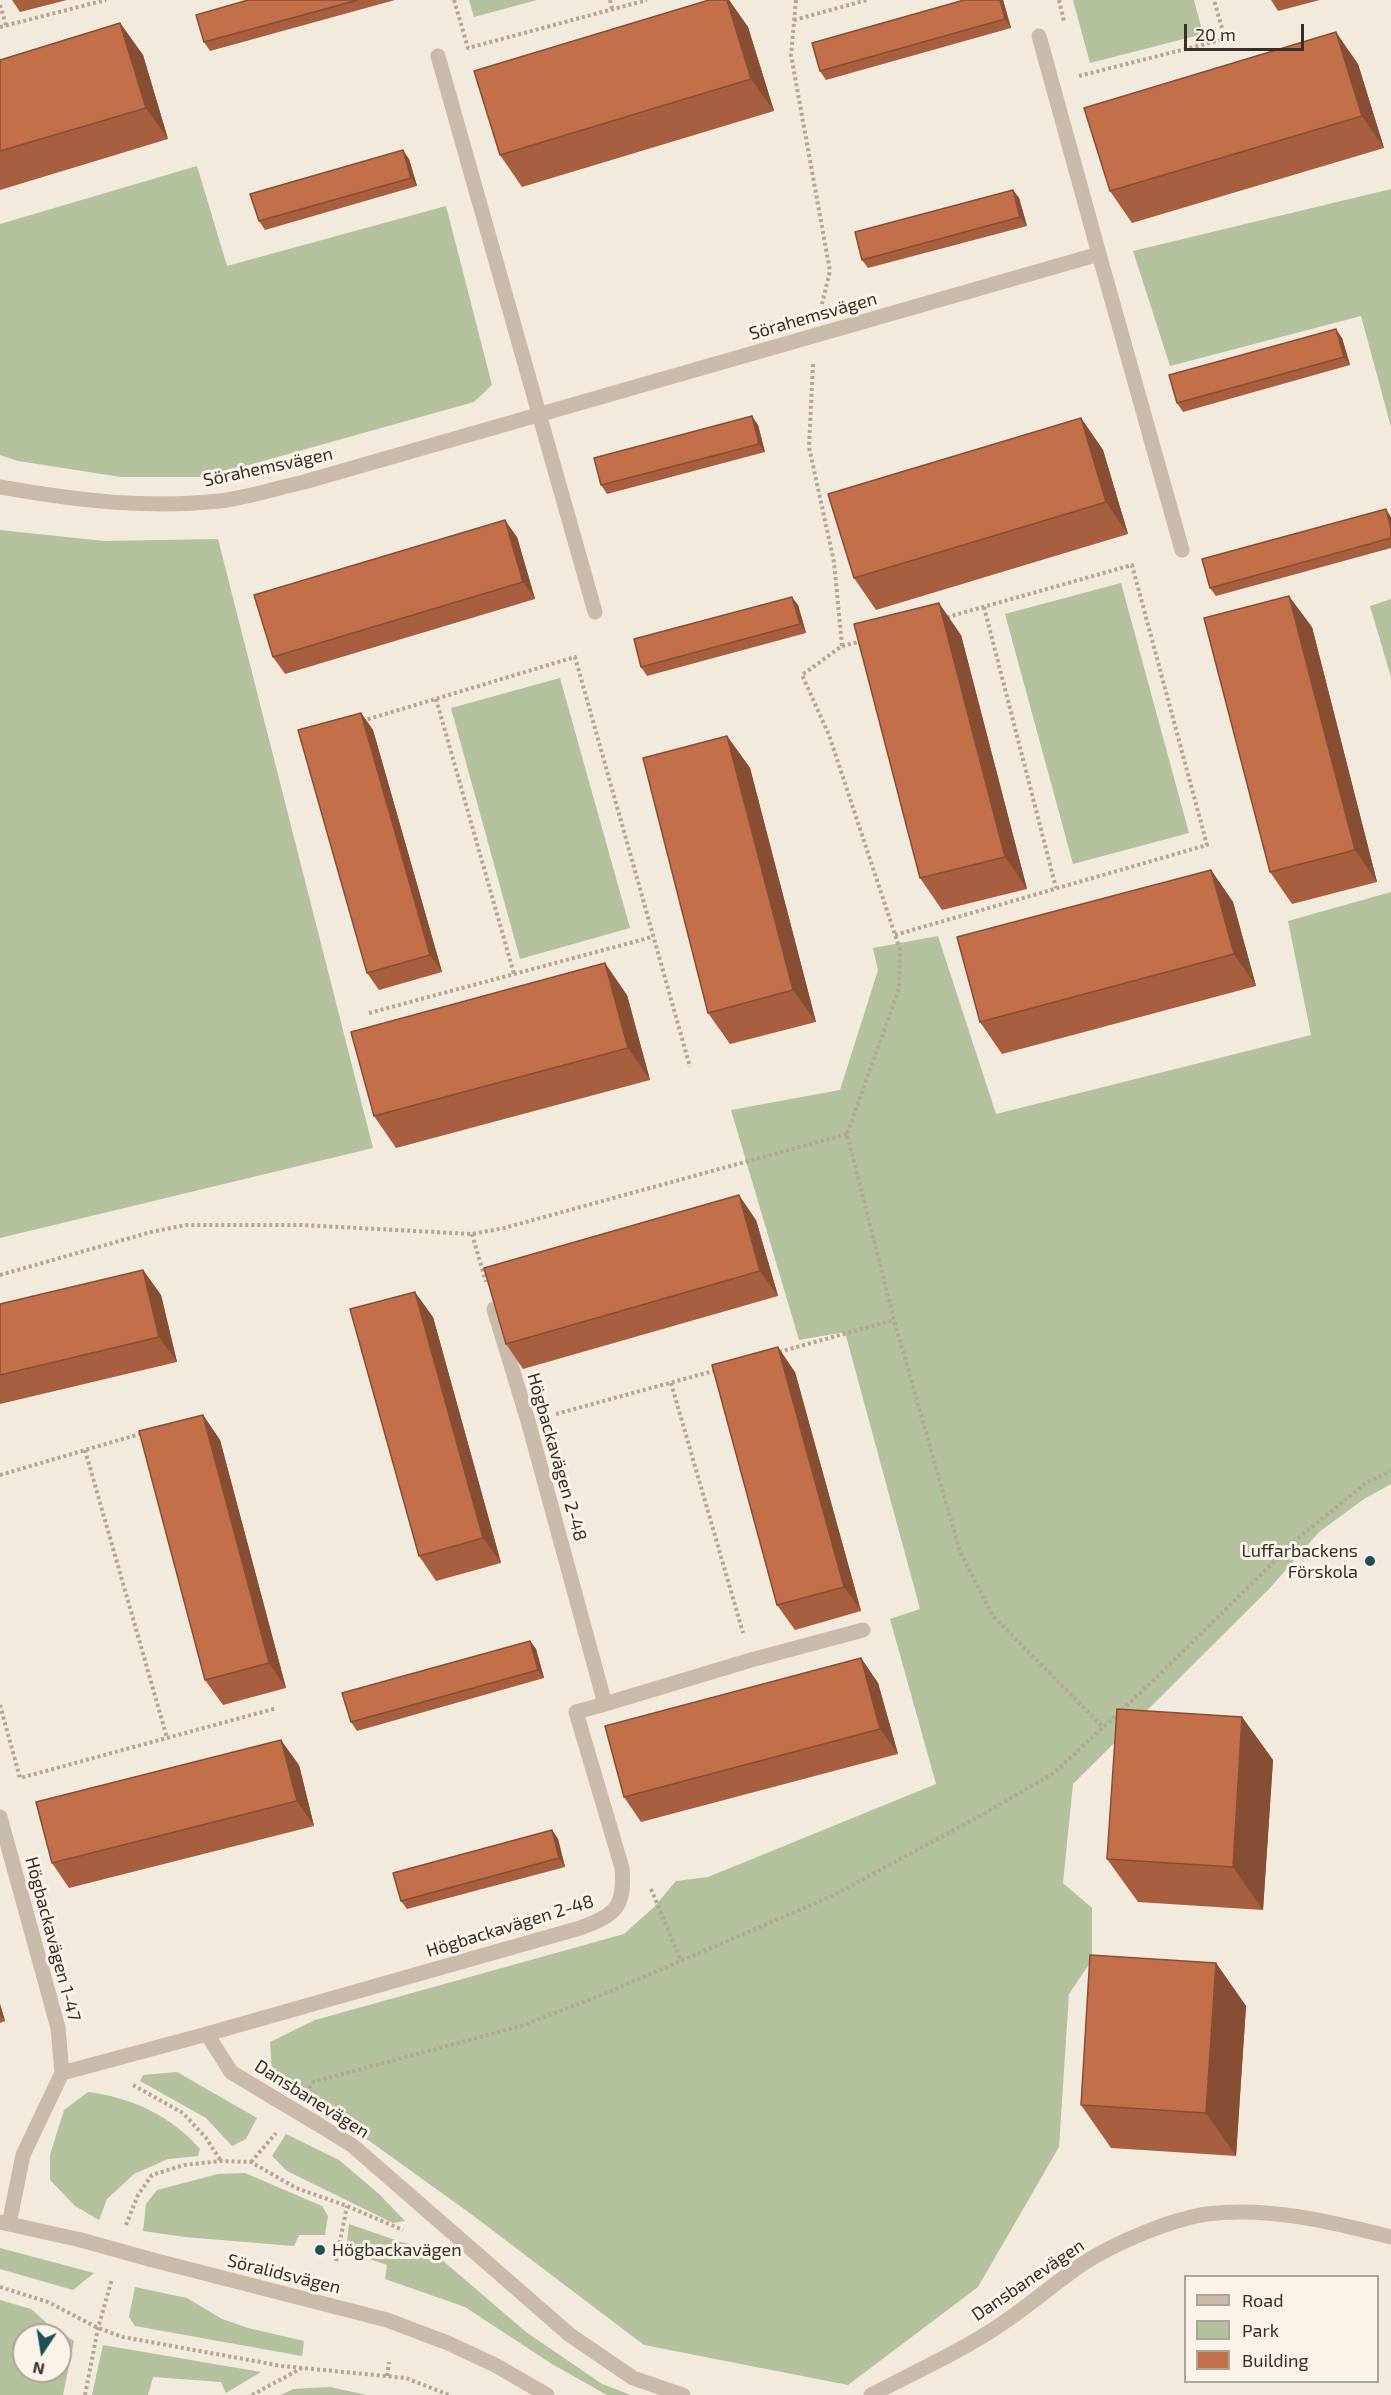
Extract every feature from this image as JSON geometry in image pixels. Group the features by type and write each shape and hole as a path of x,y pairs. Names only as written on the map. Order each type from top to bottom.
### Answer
{"street":[{"path":"1039,36 1182,550"},
{"path":"438,56 595,612"},
{"name":"Sörahemsvägen","path":"0,487 59,498 114,504 220,501 304,482 1099,254"},
{"name":"Högbackavägen 2-48","path":"207,2034 580,1928 605,1919 618,1906 623,1889 622,1868 576,1712 605,1704 528,1421 494,1309"},
{"path":"605,1704 751,1660 863,1630"},
{"name":"Högbackavägen 1-47","path":"0,1817 58,2028 62,2073"},
{"path":"4,2223 23,2155 62,2073 207,2034"},
{"name":"Dansbanevägen","path":"207,2034 231,2072 353,2146 570,2335 633,2378 682,2395"},
{"name":"Dansbanevägen","path":"871,2395 942,2359 1003,2323 1085,2262 1154,2228 1206,2214 1270,2213 1335,2223 1391,2237"},
{"name":"Söralidsvägen","path":"4,2223 81,2240 387,2320 448,2343 495,2365 547,2395"}],"path":[{"path":"0,27 106,0"},
{"path":"454,0 468,48 647,0"},
{"path":"610,0 612,9"},
{"path":"796,0 791,54 830,271 815,336 809,447 834,562 842,646"},
{"path":"794,20 867,0"},
{"path":"1052,83 1225,39 1214,0"},
{"path":"0,5 6,25"},
{"path":"895,935 1207,845 1132,565 941,619"},
{"path":"984,607 1056,888"},
{"path":"864,640 842,646 802,675 829,735 900,950 899,989 847,1134 894,1320 960,1552 993,1616 1103,1727"},
{"path":"357,722 575,657 690,1067"},
{"path":"436,699 514,974"},
{"path":"369,1013 652,937"},
{"path":"0,1275 151,1232 186,1225 301,1225 472,1234 504,1228 847,1134"},
{"path":"472,1234 494,1309"},
{"path":"771,1355 894,1320"},
{"path":"528,1421 727,1367"},
{"path":"671,1383 751,1660"},
{"path":"0,1475 153,1430"},
{"path":"85,1450 167,1738"},
{"path":"306,2091 313,2082 521,2026 681,1961 832,1896 978,1817 1054,1773 1297,1539 1366,1483 1391,1471"},
{"path":"0,1705 20,1778 277,1708"},
{"path":"622,1868 643,1869 681,1961"},
{"path":"95,2063 183,2114 206,2138 221,2161"},
{"path":"251,2162 280,2128"},
{"path":"124,2231 138,2195 152,2175 184,2164 221,2161 251,2162 296,2188 347,2206 398,2229 420,2231 435,2218"},
{"path":"336,2261 347,2206"},
{"path":"85,2395 98,2328 113,2273"},
{"path":"0,2287 48,2302 98,2328 123,2337 282,2366 406,2378 449,2395"},
{"path":"387,2376 389,2362"},
{"path":"252,2395 303,2368"}],"green space":[{"path":"469,0 537,0 474,17"},
{"path":"1073,0 1194,0 1203,34 1090,63"},
{"path":"197,166 227,266 446,206 492,385 474,402 206,477 121,477 18,461 0,455 0,224"},
{"path":"1391,189 1391,427 1361,316 1170,366 1133,251"},
{"path":"0,530 104,541 218,539 373,1148 0,1238"},
{"path":"1121,583 1189,833 1073,864 1005,614"},
{"path":"1391,599 1391,677 1370,606"},
{"path":"560,678 630,928 520,959 451,708"},
{"path":"1391,892 1391,1484 1364,1499 1319,1532 1270,1588 1073,1784 1063,1883 1092,1908 1092,1960 1069,1994 1059,2147 978,2287 848,2385 644,2345 471,2214 272,2073 270,2042 315,2020 624,1934 654,1907 676,1881 708,1877 936,1784 890,1619 920,1609 845,1332 799,1340 731,1110 840,1090 878,970 873,948 938,936 996,1114 1311,1035 1288,921"},
{"path":"177,2072 257,2118 246,2139 232,2146 206,2118 140,2081 143,2075"},
{"path":"88,2092 119,2098 149,2110 177,2127 200,2149 198,2156 168,2159 134,2174 107,2199 99,2220 75,2206 50,2180 50,2155 64,2110"},
{"path":"286,2134 339,2160 379,2194 405,2221 393,2223 287,2171 272,2156"},
{"path":"245,2173 322,2206 328,2216 325,2235 299,2235 294,2246 185,2237 143,2231 146,2204 157,2190 218,2174"},
{"path":"349,2224 401,2242 428,2248 526,2332 602,2384 631,2395 607,2395 552,2364 465,2307 385,2279 387,2265 346,2251"},
{"path":"0,2248 94,2273 73,2290 0,2269"},
{"path":"135,2287 187,2298 222,2319 248,2328 304,2341 302,2356 135,2326 129,2317"},
{"path":"0,2300 31,2309 47,2323 12,2323 12,2383 65,2383 63,2395 0,2395"},
{"path":"103,2345 261,2372 226,2393 221,2382 153,2377 148,2395 92,2395"},
{"path":"330,2387 367,2395 281,2395 293,2389"}],"building":[{"path":"248,0 358,0 204,42 196,15"},
{"path":"709,0 727,0 751,79 500,155 474,71"},
{"path":"964,0 1000,0 1005,19 820,71 812,43"},
{"path":"120,23 146,108 0,151 0,60"},
{"path":"1336,32 1362,116 1110,191 1084,108"},
{"path":"403,150 411,178 259,221 250,194"},
{"path":"1013,190 1020,217 862,260 855,232"},
{"path":"1336,329 1344,357 1177,403 1169,375"},
{"path":"752,416 759,444 601,485 594,458"},
{"path":"1081,418 1106,502 854,578 828,494"},
{"path":"1386,509 1391,538 1210,588 1202,559"},
{"path":"505,520 523,582 273,657 254,595"},
{"path":"1289,596 1355,850 1270,872 1204,618"},
{"path":"792,597 800,624 641,667 634,639"},
{"path":"939,603 1005,857 920,878 854,624"},
{"path":"361,713 430,955 367,973 298,730"},
{"path":"727,736 793,990 708,1013 643,758"},
{"path":"1211,870 1234,954 980,1022 957,937"},
{"path":"605,963 628,1048 374,1116 351,1032"},
{"path":"739,1195 760,1271 506,1344 484,1268"},
{"path":"143,1270 159,1337 0,1375 0,1304"},
{"path":"415,1292 483,1538 419,1556 350,1309"},
{"path":"778,1347 844,1587 777,1605 712,1365"},
{"path":"203,1415 269,1663 205,1680 139,1431"},
{"path":"530,1641 538,1670 351,1722 342,1693"},
{"path":"861,1658 880,1729 624,1797 605,1726"},
{"path":"1117,1709 1242,1717 1233,1867 1107,1859"},
{"path":"281,1740 297,1801 52,1863 36,1802"},
{"path":"552,1830 559,1858 401,1901 393,1873"},
{"path":"1090,1955 1216,1963 1206,2113 1081,2105"}],"place":[{"name":"Luffarbackens Förskola","path":"1370,1561"},
{"name":"Högbackavägen","path":"320,2250"}]}
